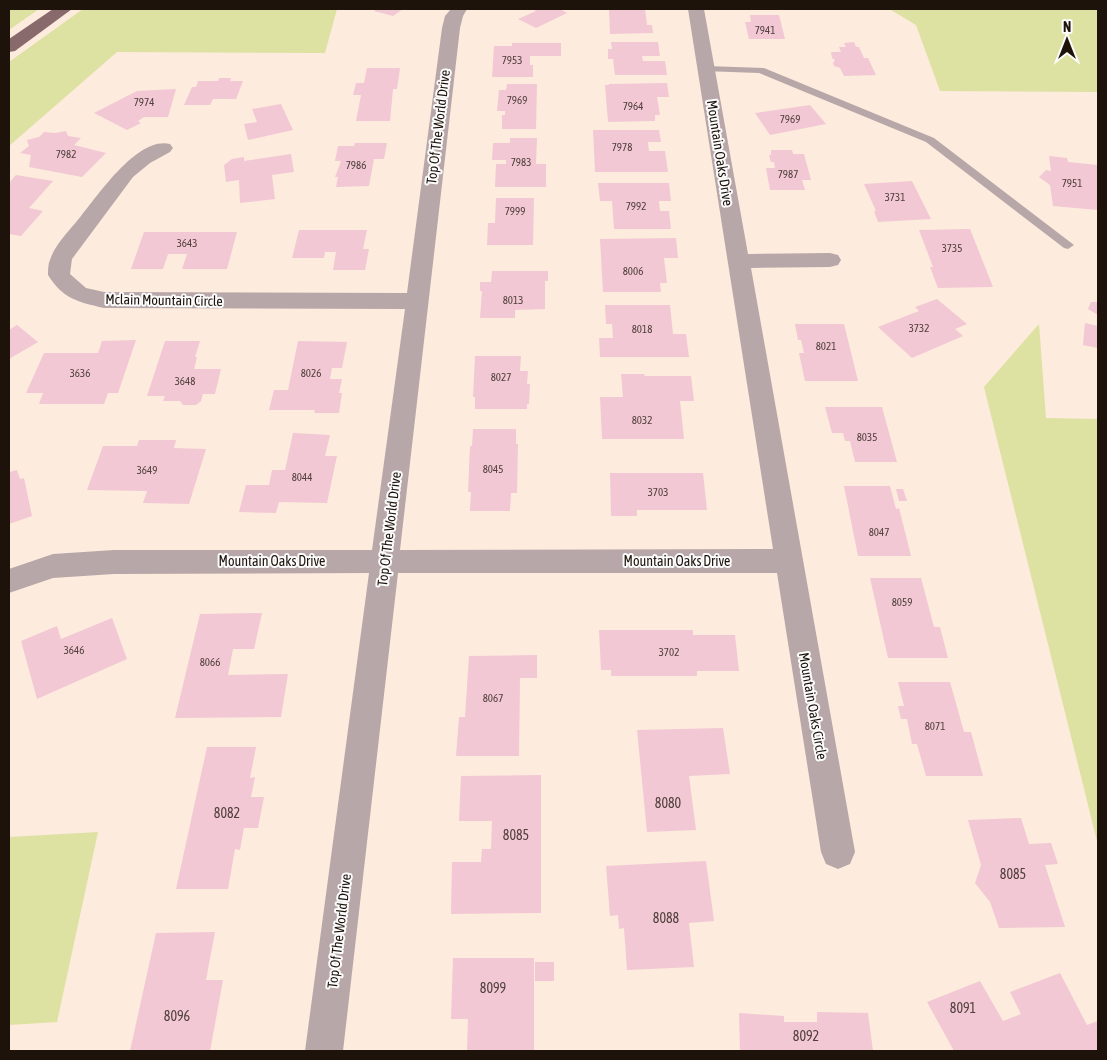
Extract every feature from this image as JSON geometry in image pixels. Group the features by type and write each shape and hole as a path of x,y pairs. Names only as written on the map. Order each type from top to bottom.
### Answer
{"main road":[{"path":"9,47 64,9"}],"street":[{"name":"Top Of The World Drive","path":"324,1051 451,28 454,16 459,9"},
{"name":"Mountain Oaks Drive","path":"9,581 53,566 114,562 789,561 696,9"},
{"name":"Mclain Mountain Circle","path":"163,148 143,159 126,172 70,244 61,260 59,275 66,287 82,296 104,300 417,301"},
{"path":"738,260 830,260"},
{"name":"Mountain Oaks Circle","path":"789,561 838,852"}],"lane":[{"path":"706,69 760,70 930,140 1068,245"}],"green space":[{"path":"9,9 39,9 9,30"},
{"path":"83,9 337,9 325,53 117,52 9,146 9,62"},
{"path":"1098,9 1098,92 940,91 916,25 891,10 1024,10"},
{"path":"1039,324 1046,418 1098,419 1098,845 984,387"},
{"path":"98,832 57,1022 9,1025 9,837"}],"building":[{"path":"377,9 403,9 393,16 374,11"},
{"path":"532,9 560,9 567,13 536,28 518,19 536,11"},
{"path":"609,9 645,9 647,25 652,25 653,33 610,34"},
{"path":"750,15 779,15 785,39 749,39 745,22 751,22"},
{"path":"611,42 658,42 660,56 642,56 643,61 665,61 667,75 615,75 613,59 608,59 608,49 612,49"},
{"path":"854,42 856,47 859,47 864,58 868,58 876,75 844,76 840,68 834,66 835,60 832,58 831,52 841,52 839,47 846,47 844,43"},
{"path":"512,43 561,43 561,56 530,56 530,65 533,65 533,77 492,77 494,46 512,46"},
{"path":"367,68 400,68 397,89 393,89 390,121 356,121 361,95 353,95 356,83 364,83"},
{"path":"219,78 231,78 230,81 243,81 236,99 213,99 210,105 184,105 192,87 196,87 198,81 218,81"},
{"path":"667,83 669,97 657,97 660,115 655,115 655,121 608,122 605,85"},
{"path":"507,84 537,84 536,129 502,129 502,115 505,115 505,111 497,111 499,90 506,90"},
{"path":"176,89 168,117 144,117 138,121 141,123 127,130 94,113 137,91"},
{"path":"281,104 293,130 248,140 244,124 257,122 252,109"},
{"path":"810,105 826,124 770,135 755,113"},
{"path":"593,130 659,130 661,142 648,142 649,151 665,151 668,172 595,172"},
{"path":"66,131 68,136 81,138 74,145 106,153 82,177 29,167 31,155 20,153 29,146 27,140 39,137 44,132"},
{"path":"510,138 537,138 536,164 546,164 546,187 495,187 496,164 506,164 506,160 492,160 493,143 510,143"},
{"path":"355,143 387,143 384,159 374,159 369,186 336,187 338,177 335,177 341,161 335,161 338,146 354,146"},
{"path":"771,150 792,150 793,154 804,154 811,180 802,180 805,190 770,190 766,168 775,168 774,162 771,162 769,155 771,155"},
{"path":"291,154 294,172 272,175 275,199 240,203 239,180 226,182 224,165 232,159 244,157 244,161"},
{"path":"1049,156 1067,158 1068,162 1098,165 1098,210 1053,206 1050,185 1039,177 1046,170 1051,171"},
{"path":"16,175 53,181 29,208 43,211 21,236 9,234 9,183"},
{"path":"912,181 931,219 878,222 874,211 876,211 864,184"},
{"path":"598,183 669,183 671,201 659,201 660,211 669,211 671,229 614,229 612,201 600,201"},
{"path":"496,198 534,198 533,245 487,245 488,223 495,223"},
{"path":"970,229 993,287 938,288 930,267 933,267 919,230"},
{"path":"299,230 367,230 363,249 369,249 365,270 333,270 336,252 325,252 324,258 292,258"},
{"path":"144,232 237,232 227,269 182,269 187,254 168,254 163,269 131,269"},
{"path":"676,238 678,258 664,258 667,283 660,283 661,292 603,292 600,239"},
{"path":"492,271 548,271 548,281 545,281 545,309 515,310 515,318 480,318 482,291 480,291 480,282 491,282"},
{"path":"937,299 967,324 955,329 963,336 912,358 878,327 919,311 915,307"},
{"path":"1091,302 1098,302 1098,315 1088,309"},
{"path":"605,305 670,305 673,334 686,334 689,357 600,357 599,338 613,338 612,324 606,324"},
{"path":"1085,323 1098,326 1098,348 1083,345"},
{"path":"795,324 844,324 858,381 805,381 799,353 804,353 801,340 798,340"},
{"path":"17,325 38,342 9,359 9,330"},
{"path":"136,340 118,393 108,393 104,404 39,404 43,393 26,393 44,353 98,353 102,341"},
{"path":"165,341 200,341 195,357 197,357 194,369 221,369 215,394 203,394 201,401 196,405 183,405 180,401 163,401 165,396 147,396"},
{"path":"298,341 347,342 342,368 332,368 330,379 342,379 339,393 342,393 339,413 314,413 315,410 269,410 274,390 288,390"},
{"path":"475,356 521,356 520,371 528,371 527,384 530,384 527,409 475,409 475,397 473,397"},
{"path":"621,374 691,376 694,401 680,401 684,439 602,439 600,397 623,397"},
{"path":"825,407 882,407 897,462 855,462 850,441 845,441 843,433 832,433"},
{"path":"473,429 516,429 516,444 518,444 517,493 511,493 510,511 470,511 471,492 468,492 470,446 472,446"},
{"path":"293,433 330,435 325,456 337,456 327,503 279,502 276,513 239,512 246,485 269,485 272,470 285,470"},
{"path":"139,440 176,440 174,448 206,449 189,504 143,503 147,491 87,490 103,446 137,446"},
{"path":"17,470 20,479 24,478 32,516 9,524 9,472"},
{"path":"610,473 703,473 707,510 637,510 637,516 611,516"},
{"path":"844,486 890,486 896,509 899,508 911,556 858,556"},
{"path":"896,489 903,489 907,501 899,501"},
{"path":"870,578 921,578 934,627 940,627 948,658 888,658"},
{"path":"262,613 254,649 233,649 228,675 288,674 281,717 175,718 200,614"},
{"path":"112,618 127,659 37,699 21,641 57,626 61,639"},
{"path":"599,630 693,630 693,635 735,635 739,671 697,671 697,676 611,676 611,670 601,670"},
{"path":"537,655 537,678 520,678 519,756 456,756 459,717 465,717 469,656"},
{"path":"898,682 950,682 964,732 971,732 983,776 926,776 917,744 912,744 907,719 901,719 898,706 904,706"},
{"path":"723,728 730,774 689,776 696,830 647,832 637,730"},
{"path":"207,747 256,747 250,778 255,777 251,797 264,797 258,828 244,828 240,850 235,849 228,889 176,889"},
{"path":"541,775 541,913 451,914 452,862 481,862 482,849 491,849 492,821 459,821 461,776"},
{"path":"1021,818 1029,844 1051,843 1058,864 1045,865 1065,927 999,928 990,902 975,883 981,865 968,820"},
{"path":"706,861 714,921 689,923 694,967 627,970 624,928 619,929 618,915 610,916 606,866"},
{"path":"215,932 206,980 223,980 210,1051 130,1051 156,933"},
{"path":"453,958 534,958 534,1051 467,1051 468,1019 451,1019"},
{"path":"535,962 554,962 554,981 535,981"},
{"path":"1060,973 1087,1025 1098,1021 1098,1051 954,1051 927,1002 980,981 1003,1021 1021,1014 1010,992"},
{"path":"817,1012 868,1013 873,1051 740,1051 739,1013 784,1016 784,1022 817,1022"}]}
